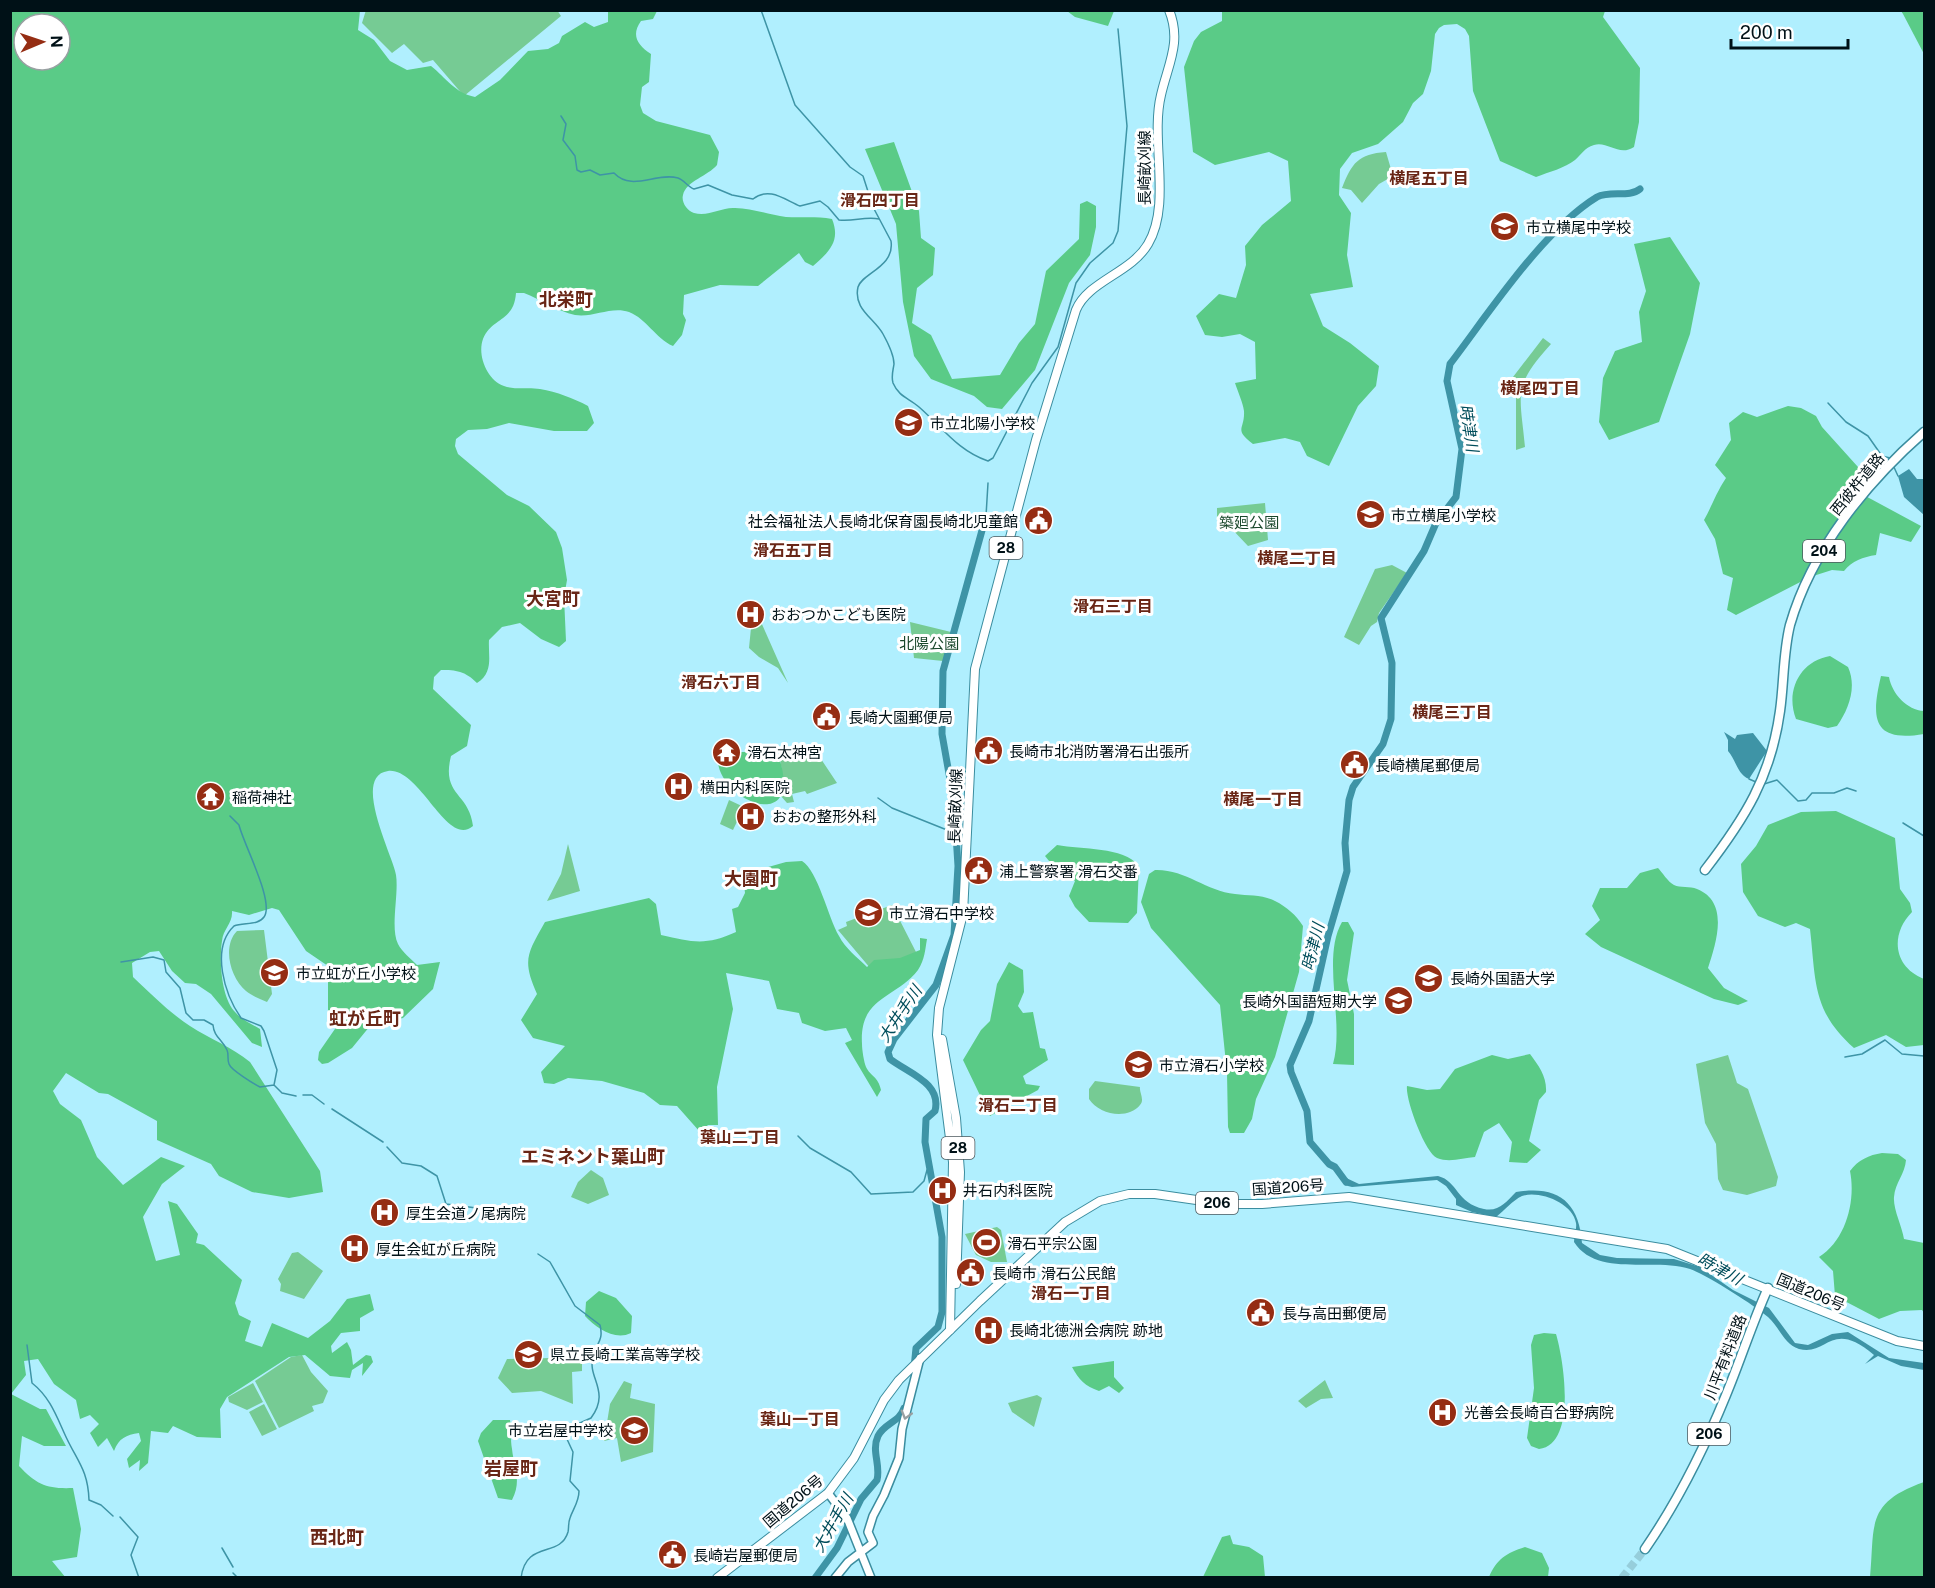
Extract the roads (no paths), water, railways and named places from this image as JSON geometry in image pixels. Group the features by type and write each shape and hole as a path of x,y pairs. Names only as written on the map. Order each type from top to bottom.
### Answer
{"highway":[{"name":"西彼杵道路","path":"1705,870 1741,822 1765,777 1781,709 1790,626 1807,583 1821,556 1871,484 1922,434"},
{"name":"川平有料道路","path":"1646,1549 1672,1508 1696,1462 1726,1395 1768,1288"}],"main road":[{"name":"長崎畝刈線","path":"953,1328 960,1172 955,1110 941,1034 941,1016 966,914 977,669 1047,408 1085,296 1138,257 1149,243 1157,223 1158,112 1175,50 1176,36 1169,10"},
{"name":"国道206号","path":"717,1578 828,1493 854,1458 884,1400 908,1369 1065,1222 1100,1201 1129,1194 1155,1194 1234,1204 1349,1197 1571,1236 1667,1250 1768,1288 1897,1341 1924,1346"},
{"path":"836,1578 873,1543 868,1532 874,1512 899,1458 902,1430 920,1358"},
{"path":"828,1493 847,1518 871,1578"}],"water":[{"path":"1909,469 1917,479 1924,479 1924,515 1904,497 1898,476"},
{"path":"1724,732 1735,739 1737,735 1753,733 1767,751 1749,779 1739,770 1728,751 1728,740"},
{"name":"時津川","path":"1342,1176 1359,1184 1438,1176 1450,1182 1468,1202 1489,1210 1502,1205 1516,1192 1530,1190 1554,1194 1571,1207 1580,1228 1582,1243 1600,1255 1617,1258 1674,1259 1700,1267 1733,1290 1769,1308 1795,1343 1808,1345 1832,1334 1848,1332 1889,1358 1924,1363 1924,1370 1901,1366 1878,1356 1865,1364 1874,1355 1860,1344 1848,1340 1831,1341 1808,1350 1794,1347 1768,1317 1742,1298 1690,1269 1597,1260 1584,1253 1574,1242 1576,1223 1574,1216 1562,1204 1546,1197 1522,1196 1496,1217 1472,1212 1456,1205 1456,1199 1446,1186 1437,1180 1352,1187 1344,1185"}],"waterway":[{"path":"761,10 795,105 850,167 863,176 873,207 891,241 888,257 861,282 857,295 861,307 879,328 890,349 894,360 892,376 895,388 959,445 977,457 988,461"},
{"path":"988,461 993,458 1032,383 1058,347 1076,283 1090,263 1113,243 1118,231 1127,126 1118,29"},
{"path":"561,116 566,124 563,140 575,156 577,170 581,172 590,170 600,175 614,173 628,181 661,177 678,178 694,189 708,185 732,195 753,199 759,195 771,194 800,206 820,201 839,220 879,219"},
{"name":"時津川","path":"1346,1182 1335,1167 1329,1164 1310,1142 1307,1111 1290,1065 1309,1021 1328,936 1347,871 1345,843 1349,800 1353,787 1383,744 1391,719 1392,663 1381,618 1424,551 1436,523 1456,497 1462,449 1447,381 1450,364 1499,297 1557,230 1597,197 1636,192 1640,189"},
{"path":"1828,403 1846,422 1868,436 1882,456 1890,458"},
{"path":"1893,465 1898,476"},
{"path":"986,516 988,483"},
{"name":"大井手川","path":"914,1368 916,1348 938,1327 942,1312 942,1237 925,1142 926,1119 935,1111 936,1101 929,1086 890,1059 888,1052 894,1039 936,985 954,935 958,866 954,802 942,734 943,671 986,516"},
{"path":"1749,779 1756,782"},
{"path":"1764,784 1777,780 1798,801 1806,800 1812,793 1834,793 1847,788 1856,791"},
{"path":"878,798 892,808 957,834"},
{"path":"230,816 239,825 262,886 266,909 261,920 234,926 227,936 221,959 222,972 225,985 241,1018 261,1026 264,1031 277,1070 274,1085"},
{"path":"1903,823 1924,836"},
{"path":"121,962 153,957 164,960 166,972 180,988 186,1013 193,1020 204,1020 213,1025 227,1050 231,1067 260,1087 274,1085 282,1093 296,1096"},
{"path":"1845,1057 1862,1054 1885,1040 1902,1054 1924,1056"},
{"path":"303,1095 312,1095 324,1104"},
{"path":"332,1109 383,1142"},
{"path":"798,1136 810,1148 851,1172 871,1194 913,1192 924,1181 927,1170 930,1169"},
{"path":"387,1147 402,1163 421,1166 437,1176 446,1204 484,1209"},
{"path":"521,1578 529,1558 558,1545 568,1532 569,1520 579,1491 570,1481 573,1452 566,1437 571,1427 591,1418 599,1400 592,1365 600,1338 600,1325 575,1306 550,1262 538,1254"},
{"path":"27,1345 32,1383 49,1402 82,1467 87,1481 89,1500 101,1505 113,1516"},
{"name":"大井手川","path":"815,1578 837,1548 861,1499 877,1480 875,1447 878,1436 902,1413 904,1408"},
{"path":"120,1517 138,1537 131,1555 139,1578"},
{"path":"222,1548 233,1567"},
{"path":"233,1573 238,1578"}],"tunnel":[{"path":"1622,1578 1645,1549"}],"place":[{"name":"市立横尾中学校","path":"1505,227"},
{"name":"市立北陽小学校","path":"909,423"},
{"name":"市立横尾小学校","path":"1370,515"},
{"name":"社会福祉法人長崎北保育園長崎北児童館","path":"1039,521"},
{"name":"おおつかこども医院","path":"750,614"},
{"name":"長崎大園郵便局","path":"827,717"},
{"name":"長崎市北消防署滑石出張所","path":"988,751"},
{"name":"滑石太神宮","path":"726,752"},
{"name":"長崎横尾郵便局","path":"1354,765"},
{"name":"横田内科医院","path":"679,787"},
{"name":"稲荷神社","path":"211,797"},
{"name":"おおの整形外科","path":"751,816"},
{"name":"浦上警察署 滑石交番","path":"978,871"},
{"name":"市立滑石中学校","path":"868,913"},
{"name":"市立虹が丘小学校","path":"275,973"},
{"name":"長崎外国語大学","path":"1429,978"},
{"name":"長崎外国語短期大学","path":"1398,1001"},
{"name":"市立滑石小学校","path":"1138,1065"},
{"name":"井石内科医院","path":"942,1190"},
{"name":"厚生会道ノ尾病院","path":"385,1213"},
{"name":"滑石平宗公園","path":"986,1243"},
{"name":"厚生会虹が丘病院","path":"355,1249"},
{"name":"長崎市 滑石公民館","path":"971,1273"},
{"name":"長与高田郵便局","path":"1261,1313"},
{"name":"長崎北徳洲会病院 跡地","path":"988,1330"},
{"name":"県立長崎工業高等学校","path":"529,1354"},
{"name":"光善会長崎百合野病院","path":"1443,1412"},
{"name":"市立岩屋中学校","path":"634,1430"},
{"name":"長崎岩屋郵便局","path":"672,1555"}],"district":[{"name":"横尾五丁目","path":"1429,178"},
{"name":"滑石四丁目","path":"880,200"},
{"name":"北栄町","path":"566,299"},
{"name":"横尾四丁目","path":"1540,388"},
{"name":"滑石五丁目","path":"793,550"},
{"name":"横尾二丁目","path":"1297,558"},
{"name":"大宮町","path":"553,598"},
{"name":"滑石三丁目","path":"1113,606"},
{"name":"滑石六丁目","path":"721,682"},
{"name":"横尾三丁目","path":"1452,712"},
{"name":"横尾一丁目","path":"1263,799"},
{"name":"大園町","path":"751,878"},
{"name":"虹が丘町","path":"365,1018"},
{"name":"滑石二丁目","path":"1018,1105"},
{"name":"葉山二丁目","path":"740,1137"},
{"name":"エミネント葉山町","path":"593,1156"},
{"name":"滑石一丁目","path":"1071,1293"},
{"name":"葉山一丁目","path":"800,1419"},
{"name":"岩屋町","path":"511,1468"},
{"name":"西北町","path":"337,1537"}],"park label":[{"name":"築廻公園","path":"1249,522"},
{"name":"北陽公園","path":"929,643"}]}
